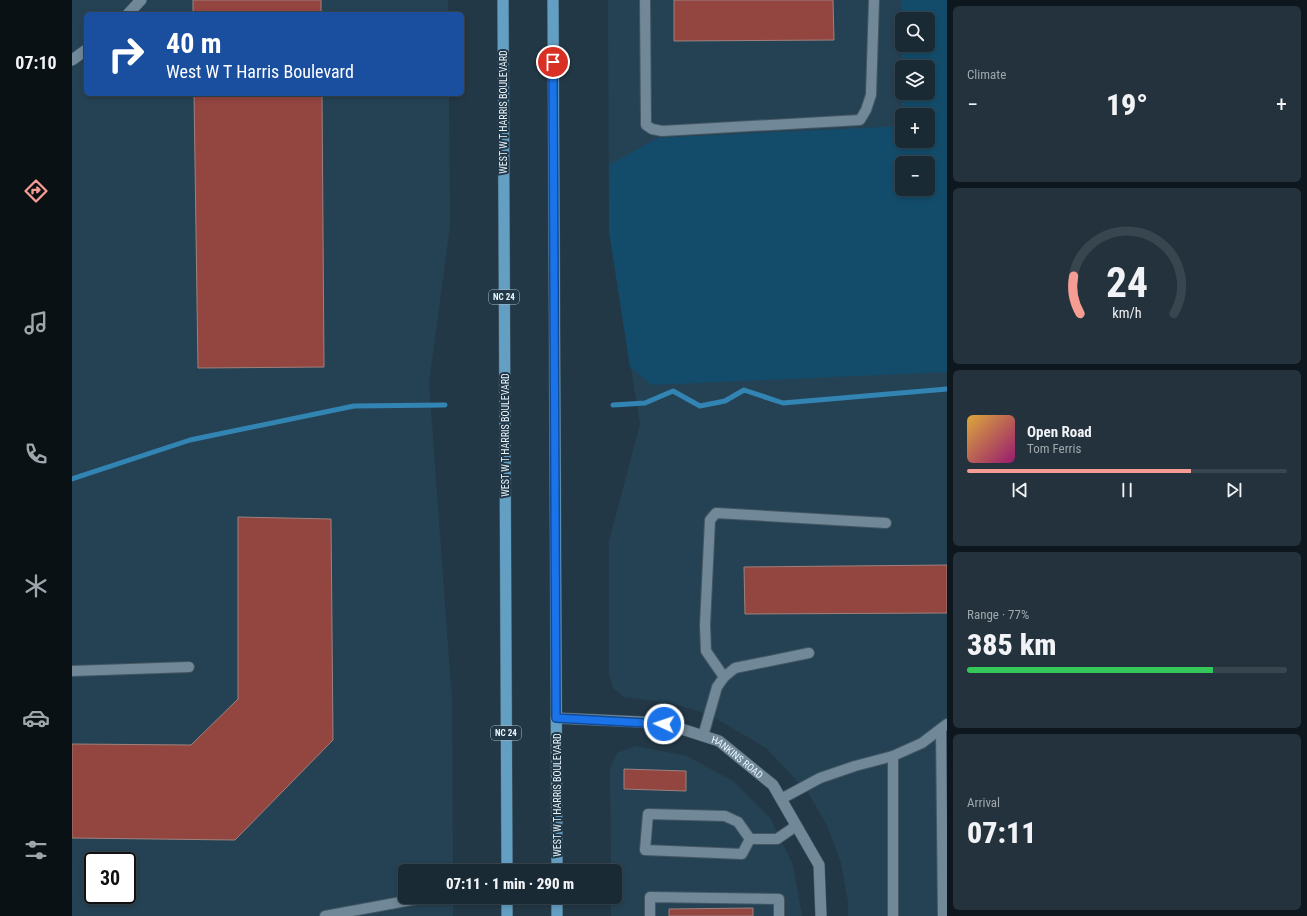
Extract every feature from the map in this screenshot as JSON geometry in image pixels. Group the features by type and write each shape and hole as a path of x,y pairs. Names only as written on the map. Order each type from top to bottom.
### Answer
{"main road":[{"name":"WEST W T HARRIS BOULEVARD","path":"503,0 506,864"},
{"name":"WEST W T HARRIS BOULEVARD","path":"553,0 557,864"},
{"path":"507,904 507,916"},
{"path":"557,904 557,916"}],"street":[{"path":"130,12 141,0"},
{"path":"72,60 84,51"},
{"name":"HANKINS ROAD","path":"556,718 664,724 719,741 773,785 819,865 821,916"}],"lane":[{"path":"645,0 646,125 652,129 662,131 860,120 866,110 871,95 874,0"},
{"path":"724,677 706,651 704,625 710,520 716,513 886,524"},
{"path":"703,736 717,687 724,677 735,668 809,653"},
{"path":"72,671 189,667"},
{"path":"781,799 820,778 855,766 893,756 922,743 944,726"},
{"path":"943,916 944,726"},
{"path":"893,756 893,916"},
{"path":"648,814 725,816 738,822 750,839 742,854 646,850 648,814"},
{"path":"750,839 777,839 796,826"},
{"path":"650,916 650,897 779,899 779,916"},
{"path":"325,916 398,903"}],"shaded area":[{"path":"72,0 448,0 448,12 84,12 84,96 449,96 450,226 429,383 452,701 453,864 398,864 398,904 453,904 453,916 72,916"},
{"path":"608,0 947,0 947,916 848,916 848,902 841,863 827,825 807,791 766,748 708,714 670,703 624,697 613,688 609,675 609,541 640,424 609,231"},
{"path":"902,0 947,0 947,372 652,385 630,367 609,231 609,165 658,138 895,126 895,148 935,148 935,108 903,108 903,100 935,100 935,60 903,60 902,52 935,52 935,12 902,12"},
{"path":"635,746 687,756 733,781 770,818 793,865 802,916 611,916 611,904 622,904 622,864 611,864 610,769 617,753"}],"building":[{"path":"193,0 321,0 321,12 193,12"},
{"path":"674,0 833,0 834,40 674,41"},
{"path":"194,96 322,96 324,367 198,368"},
{"path":"238,517 331,519 333,740 235,840 72,838 72,744 191,745 238,699"},
{"path":"947,565 947,613 745,614 744,567"},
{"path":"624,769 686,771 686,791 624,789"},
{"path":"753,908 753,916 669,916 669,909"}],"waterway":[{"path":"613,405 645,403 673,391 700,406 725,401 744,390 783,403 947,389"},
{"path":"72,479 190,440 354,406 445,405"}],"route":[{"path":"553,62 556,718 664,724"}]}
